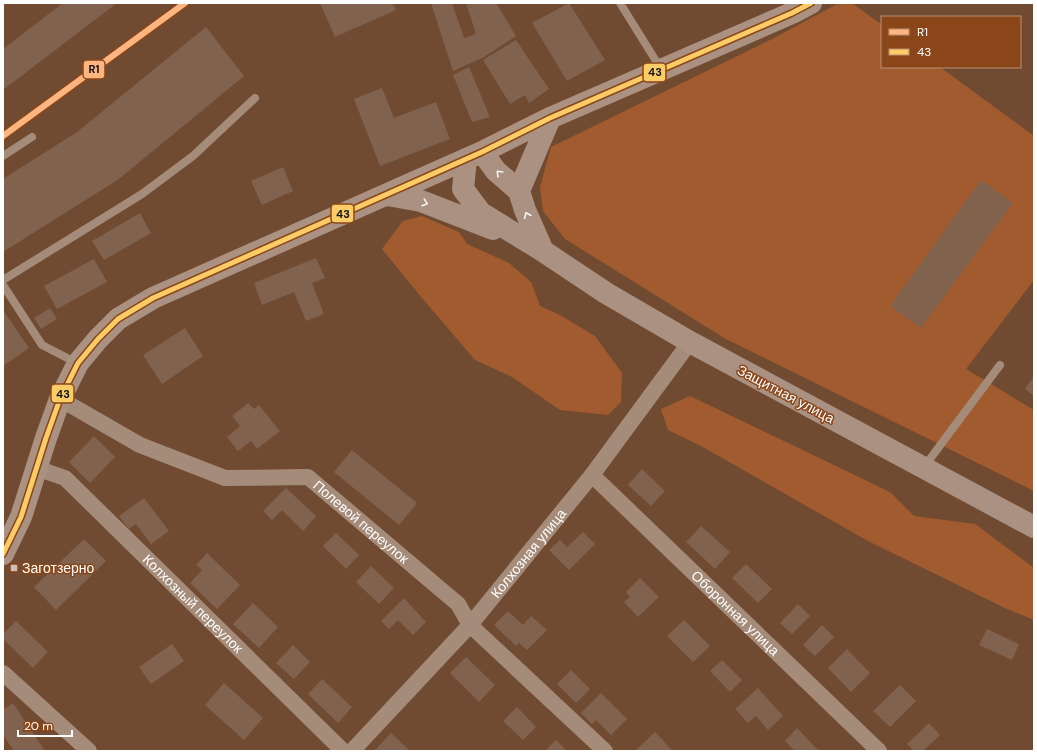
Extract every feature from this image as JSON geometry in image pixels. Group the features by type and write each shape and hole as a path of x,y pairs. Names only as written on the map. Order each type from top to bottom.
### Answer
{"street":[{"path":"3,554 21,517 60,399 78,363 98,339 118,319 153,298 474,156 550,118 792,13 811,3"},
{"path":"518,191 550,118"},
{"path":"474,156 496,171 518,191 543,251"},
{"path":"474,156 463,189 481,213 543,251"},
{"path":"387,195 421,201 488,226 543,251"},
{"name":"Защитная улица","path":"543,251 606,293 690,342 1034,527"},
{"name":"Колхозная улица","path":"352,751 470,625 592,475 690,342"},
{"name":"Полевой переулок","path":"60,399 140,445 225,478 308,476 458,604 470,625 605,751"},
{"name":"Колхозный переулок","path":"36,468 65,478 342,751"},
{"name":"Оборонная улица","path":"592,475 879,751"},
{"path":"3,673 89,751"}],"lane":[{"path":"620,3 662,70"},
{"path":"3,280 142,194 193,156 255,98"},
{"path":"3,156 32,136"},
{"path":"3,285 42,345 78,363"},
{"path":"924,468 1000,365"}],"shaded area":[{"path":"839,3 852,3 881,24 881,68 941,68 1034,136 1034,280 966,369 1034,410 1034,491 726,339 565,239 543,211 540,187 551,147 772,39"},
{"path":"422,216 459,232 467,244 509,263 531,282 540,306 560,315 595,336 622,373 621,402 608,415 560,410 512,377 475,360 382,249 403,221"},
{"path":"690,396 890,492 914,516 975,524 1034,568 1034,620 1005,608 868,541 701,446 668,430 661,409"}],"building":[{"path":"63,3 117,3 3,90 3,49"},
{"path":"320,3 393,3 396,10 335,37"},
{"path":"431,3 452,3 464,38 476,34 466,3 496,3 516,36 484,57 453,71"},
{"path":"569,3 605,60 567,81 532,23"},
{"path":"206,27 244,76 119,179 3,252 3,179 77,132"},
{"path":"516,40 549,89 529,103 525,95 510,104 483,60"},
{"path":"469,67 490,117 472,122 453,75"},
{"path":"382,88 394,118 436,102 450,139 380,166 354,99"},
{"path":"283,167 293,191 262,205 251,181"},
{"path":"981,180 1013,203 921,328 890,306"},
{"path":"140,213 151,233 104,260 92,241"},
{"path":"316,258 325,278 312,283 324,314 306,321 294,292 262,305 254,283"},
{"path":"94,259 107,282 57,309 44,286"},
{"path":"50,308 57,319 41,329 34,318"},
{"path":"3,310 29,348 3,366"},
{"path":"185,328 203,356 162,384 143,355"},
{"path":"1034,376 1034,396 1025,389"},
{"path":"248,403 254,409 259,405 280,431 257,449 251,441 238,451 227,437 240,426 232,416"},
{"path":"94,436 115,457 90,483 69,462"},
{"path":"352,450 417,503 399,525 334,472"},
{"path":"642,469 665,491 651,506 628,485"},
{"path":"286,488 316,516 303,531 282,510 272,520 263,511"},
{"path":"144,498 169,531 151,544 136,524 129,529 119,516"},
{"path":"701,526 730,552 715,569 686,542"},
{"path":"583,532 595,544 569,570 549,550 560,540 567,547"},
{"path":"336,533 359,555 346,569 323,546"},
{"path":"84,539 106,561 56,610 34,587"},
{"path":"207,553 240,585 217,609 190,583 202,570 196,565"},
{"path":"746,564 772,589 758,603 732,578"},
{"path":"371,566 394,588 379,604 356,582"},
{"path":"640,578 659,597 638,617 624,602 630,597 626,592"},
{"path":"404,598 426,622 413,635 398,620 389,629 381,621"},
{"path":"253,603 278,627 259,648 233,624"},
{"path":"798,604 810,616 792,634 780,623"},
{"path":"508,611 523,625 531,616 547,630 527,650 519,643 516,646 494,625"},
{"path":"684,620 710,646 693,662 667,636"},
{"path":"16,621 48,652 33,668 3,639 3,634"},
{"path":"822,625 834,637 815,656 803,645"},
{"path":"987,629 1019,644 1012,660 979,645"},
{"path":"172,644 184,661 151,684 139,667"},
{"path":"293,645 310,662 294,679 276,663"},
{"path":"847,649 870,673 851,692 828,668"},
{"path":"466,657 495,685 479,702 450,673"},
{"path":"722,660 742,680 730,692 710,671"},
{"path":"571,670 590,689 576,703 557,684"},
{"path":"322,679 352,707 338,723 308,694"},
{"path":"224,683 263,718 244,740 205,705"},
{"path":"900,685 916,701 890,727 873,711"},
{"path":"758,688 783,716 768,730 756,716 748,723 735,709"},
{"path":"601,693 627,719 611,735 596,720 592,724 581,713"},
{"path":"13,703 45,751 14,751 3,735 3,710"},
{"path":"517,707 536,727 523,740 503,721"},
{"path":"929,723 940,735 923,751 914,751 907,744"},
{"path":"797,728 819,751 795,751 785,741"},
{"path":"655,732 673,751 635,751"},
{"path":"391,733 408,749 407,751 374,751"},
{"path":"556,740 567,751 545,751"}],"transit line":[{"name":"R1","path":"3,136 185,3"},
{"name":"43","path":"3,554 21,517 60,399 78,363 98,339 118,319 153,298 482,152 550,118 792,13 811,3"}],"place":[{"name":"Заготзерно","path":"14,568"}]}
